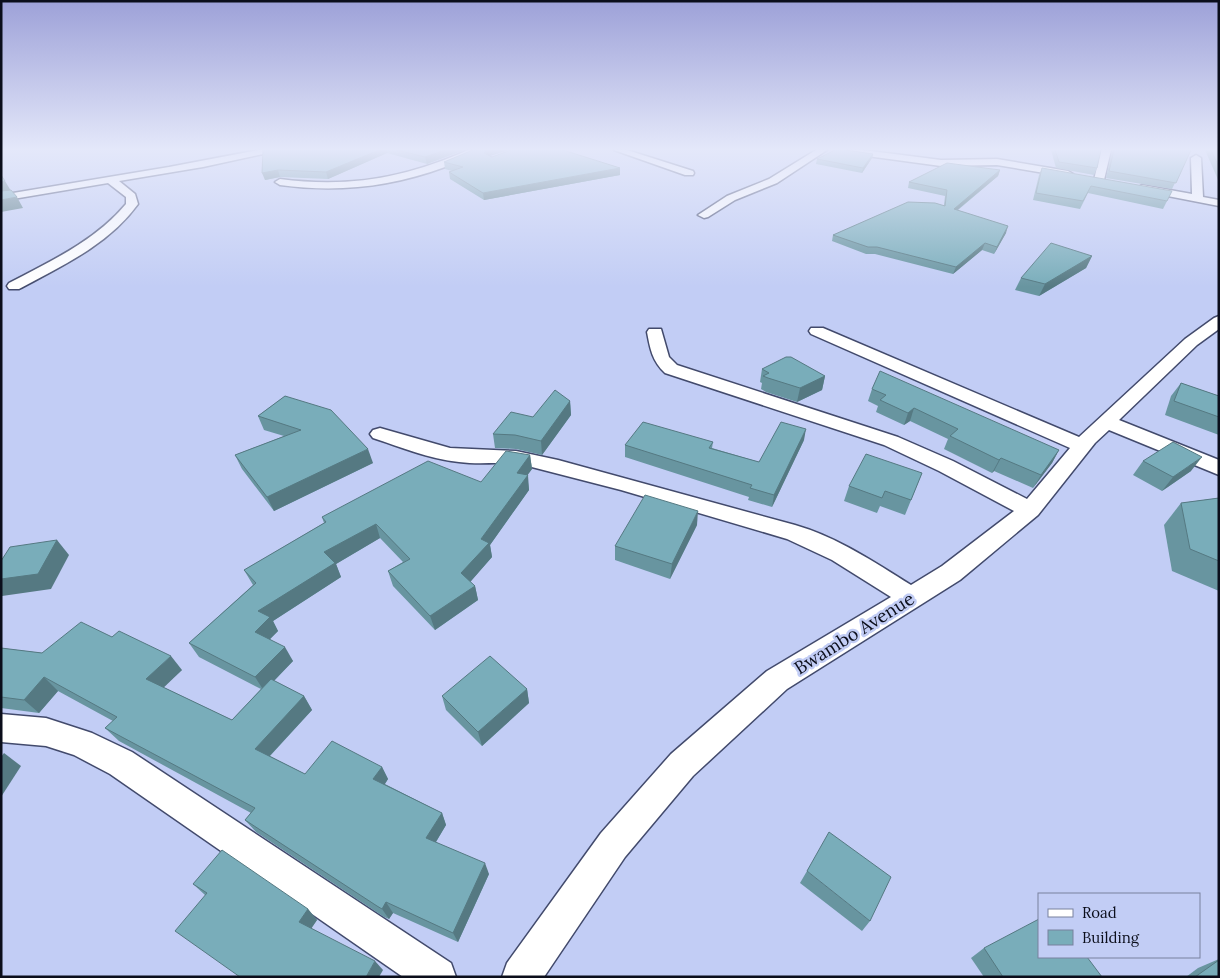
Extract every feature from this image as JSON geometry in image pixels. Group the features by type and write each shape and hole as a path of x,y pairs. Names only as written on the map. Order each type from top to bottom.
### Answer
{"street":[{"path":"1,198 15,196"},
{"path":"14,286 108,232 124,216 132,204 131,196"},
{"path":"704,215 737,196"},
{"path":"1180,196 1219,203"},
{"name":"Bwambo Avenue","path":"521,977 613,845 682,765 777,680 951,573 1030,510 1082,446 1106,422 1191,342 1219,321"},
{"path":"816,330 1082,446"},
{"path":"655,332 659,356 663,363 671,369 891,441 946,466 1030,510"},
{"path":"1106,422 1219,468"},
{"path":"380,434 436,452 460,456 499,455 522,458 795,532 818,541 840,553 911,598"},
{"path":"1,728 46,732 80,743 121,763 437,977"}],"building":[{"path":"1,196 17,197 1,200"},
{"path":"946,196 970,196 954,209 1008,226 997,247 985,243 956,267 877,247 868,247 833,235 908,202 935,203 945,206"},
{"path":"1052,196 1086,196 1083,201"},
{"path":"1140,196 1170,196 1167,201"},
{"path":"1051,243 1092,256 1045,284 1021,278"},
{"path":"786,357 791,357 825,376 800,388 763,376 769,373 762,369"},
{"path":"880,371 1059,450 1041,475 1001,458 999,460 950,436 958,429 914,408 908,413 880,400 886,395 872,389"},
{"path":"1181,383 1219,396 1219,417 1174,401"},
{"path":"555,390 570,401 541,441 515,435 493,434 511,412 533,417"},
{"path":"285,396 331,410 368,449 267,497 235,455 301,430 258,416"},
{"path":"643,422 713,442 709,448 759,462 781,422 806,429 774,495 750,488 752,485 625,445"},
{"path":"1173,442 1202,457 1173,477 1143,461"},
{"path":"506,451 530,455 517,473 528,475 481,539 489,543 461,573 475,586 430,616 388,571 410,559 376,524 324,552 335,563 258,611 270,617 255,632 285,647 255,677 189,643 256,583 244,570 326,522 322,517 428,461 481,482"},
{"path":"866,454 922,473 911,500 885,491 882,498 849,486"},
{"path":"645,495 698,511 672,564 615,546"},
{"path":"1219,498 1219,561 1190,549 1181,503"},
{"path":"57,540 38,574 1,579 1,561 10,547"},
{"path":"81,622 112,637 119,631 171,656 146,679 232,720 271,679 304,696 255,749 305,774 332,741 382,767 373,779 442,813 426,838 485,863 453,933 386,902 382,909 377,906 245,820 255,808 105,728 117,717 44,677 24,700 1,697 1,648 42,653"},
{"path":"490,656 527,689 478,732 442,696"},
{"path":"829,832 891,877 870,921 807,871"},
{"path":"222,850 308,909 299,922 375,961 366,977 240,977 175,931 207,893 193,884"},
{"path":"1038,920 1038,958 1088,958 1102,977 1003,977 984,948"},
{"path":"1219,960 1219,977 1195,977"}]}
